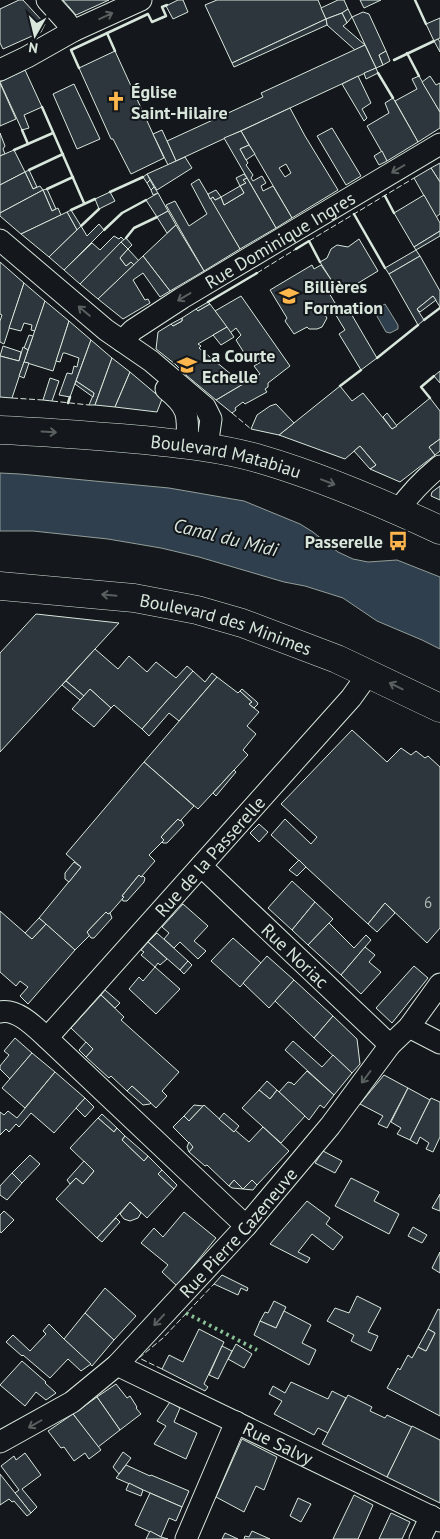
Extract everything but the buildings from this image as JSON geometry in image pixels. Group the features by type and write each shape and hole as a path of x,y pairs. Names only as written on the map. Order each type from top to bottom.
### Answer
{"main road":[{"name":"Boulevard Matabiau","path":"0,430 76,434 197,446 259,459 318,479 440,530"},
{"name":"Boulevard des Minimes","path":"0,586 134,598 196,610 242,623 337,659 370,673 440,708"}],"street":[{"path":"47,0 73,31"},
{"path":"0,70 73,31 141,0"},
{"name":"Rue Dominique Ingres","path":"122,341 133,330 182,298 440,144"},
{"path":"0,240 106,330 122,341 144,370 175,396 188,416 197,446"},
{"path":"398,511 411,493 440,466"},
{"name":"Rue de la Passerelle","path":"48,1038 351,698 370,673"},
{"name":"Rue Noriac","path":"201,866 390,1045"},
{"name":"Rue Pierre Cazeneuve","path":"0,1442 72,1402 117,1365 246,1226 330,1126 390,1045 409,1027 440,984"},
{"path":"0,1012 13,1012 48,1038 246,1226"},
{"path":"409,1027 440,1043"},
{"name":"Rue Salvy","path":"117,1365 436,1518"},
{"path":"186,1539 236,1422"},
{"path":"420,1539 436,1518"}],"water":[{"path":"385,304 398,325 398,329 390,333 386,332 374,311"},
{"name":"Canal du Midi","path":"0,473 169,488 244,501 300,524 338,552 353,559 368,562 397,560 440,577 440,649 377,621 343,598 199,557 108,539 33,531 0,531"}],"hedge":[{"path":"186,1313 257,1350"}],"fence":[{"path":"309,241 414,178"},
{"path":"257,273 296,249"},
{"path":"12,398 43,400"},
{"path":"52,401 89,405"},
{"path":"232,413 251,429"},
{"path":"162,1369 139,1358 163,1338 214,1284"}],"wall":[{"path":"415,0 426,24"},
{"path":"79,68 71,50 148,14 152,22 166,16 162,7 167,5"},
{"path":"107,33 115,51"},
{"path":"394,60 434,41"},
{"path":"407,53 419,76"},
{"path":"378,73 393,98"},
{"path":"42,107 84,203"},
{"path":"22,130 28,144"},
{"path":"14,150 53,133"},
{"path":"29,170 63,154"},
{"path":"47,189 73,177"},
{"path":"110,192 143,177"},
{"path":"385,196 394,213"},
{"path":"71,210 95,199"},
{"path":"104,230 122,213 146,200"},
{"path":"81,226 99,209"},
{"path":"354,214 385,268"},
{"path":"126,238 134,228 157,217"},
{"path":"296,249 309,241 320,262"},
{"path":"208,302 257,273"},
{"path":"424,320 440,308"},
{"path":"377,358 418,325"},
{"path":"340,386 361,370"},
{"path":"430,398 421,387 434,376"},
{"path":"68,403 70,397"}],"place":[{"name":"Église Saint-Hilaire","path":"116,101"},
{"name":"Billières Formation","path":"289,296"},
{"name":"La Courte Echelle","path":"187,365"},
{"name":"Passerelle","path":"398,541"}]}
